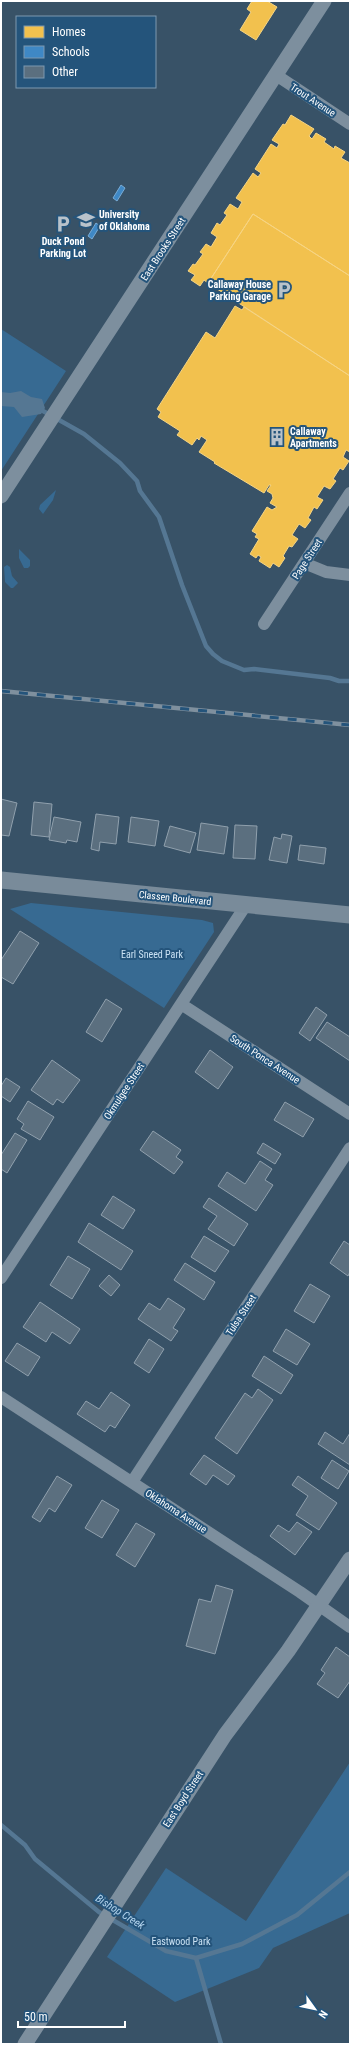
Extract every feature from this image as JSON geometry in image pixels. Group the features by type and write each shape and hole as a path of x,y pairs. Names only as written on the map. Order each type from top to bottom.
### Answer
{"main road":[{"name":"Classen Boulevard","path":"1,880 350,915"}],"street":[{"name":"East Brooks Street","path":"1,496 324,1"},
{"name":"Trout Avenue","path":"276,75 350,124"},
{"name":"Page Street","path":"264,624 350,493"},
{"path":"304,563 326,572 350,575"},
{"name":"Okmulgee Street","path":"1,1278 246,905"},
{"name":"South Ponca Avenue","path":"181,1004 350,1114"},
{"name":"Tulsa Street","path":"132,1482 350,1148"},
{"name":"Oklahoma Avenue","path":"1,1397 319,1605 350,1627"},
{"name":"East Boyd Street","path":"25,2044 225,1735 319,1605 350,1559"}],"green space":[{"path":"1,329 66,371 1,471"},
{"path":"56,490 53,500 43,514 39,509 40,505"},
{"path":"19,549 30,560 30,566 28,568 24,568 19,558"},
{"path":"7,565 10,567 12,576 18,583 13,588 5,582 4,567"},
{"name":"Earl Sneed Park","path":"31,903 202,920 213,923 214,932 164,1008 10,909"},
{"name":"Eastwood Park","path":"350,1762 350,1913 273,1948 259,1968 175,2002 107,1957 166,1868 246,1921"}],"shaded area":[{"path":"21,391 31,397 42,399 45,408 41,414 22,417 14,407 1,406 1,392 10,393"}],"building: Homes":[{"path":"252,1 267,1 277,7 256,40 240,30 251,12 247,9"},
{"path":"291,115 314,129 309,136 312,139 316,133 326,139 324,142 334,149 335,146 345,152 341,158 350,163 350,276 253,214 208,283 204,280 200,286 191,280 195,275 188,271 193,264 195,265 203,254 200,252 206,244 211,247 217,237 211,233 217,223 220,225 227,215 224,213 230,204 238,209 242,202 236,198 253,173 258,177 261,173 255,169 271,144 277,148 279,144 272,140 283,124 285,125"},
{"name":"Callaway House Parking Garage","path":"253,214 350,276 350,376 208,283"},
{"name":"Callaway Apartments","path":"235,306 242,310 244,307 350,376 350,452 346,450 343,457 349,461 343,470 340,468 333,479 336,481 330,489 324,486 317,497 323,500 317,509 314,507 308,518 311,520 305,528 299,524 292,535 298,539 292,547 289,546 283,556 285,558 279,567 273,563 270,568 259,561 261,557 258,555 256,558 250,554 259,539 255,537 257,534 252,531 267,507 272,510 277,507 270,503 273,498 272,494 267,491 271,485 269,485 264,493 214,463 215,462 199,452 207,440 201,436 199,440 197,438 192,445 177,435 180,431 158,417 161,412 157,409 206,332 215,338"}],"building: Schools":[{"path":"121,185 125,188 117,201 113,198"},
{"path":"96,223 100,226 92,239 88,236"}],"building: Other":[{"path":"1,799 17,803 9,836 1,835"},
{"path":"34,802 52,804 49,837 31,835"},
{"path":"96,814 119,817 116,844 100,842 99,851 91,849"},
{"path":"54,817 81,822 77,842 67,840 66,843 49,840"},
{"path":"131,817 159,821 155,846 128,842"},
{"path":"201,823 228,827 224,854 197,850"},
{"path":"235,825 257,826 255,859 233,858"},
{"path":"170,826 196,833 190,853 164,846"},
{"path":"282,834 292,836 287,863 269,860 274,837 281,839"},
{"path":"300,845 326,848 324,864 298,860"},
{"path":"20,931 39,943 13,984 1,977 1,960"},
{"path":"106,999 122,1009 102,1042 86,1032"},
{"path":"316,1007 327,1015 310,1041 299,1033"},
{"path":"327,1022 350,1037 350,1061 316,1038"},
{"path":"210,1050 233,1067 218,1089 195,1072"},
{"path":"52,1060 80,1080 63,1103 57,1099 53,1105 31,1090"},
{"path":"6,1078 20,1087 10,1102 1,1096 1,1086"},
{"path":"28,1101 54,1117 40,1140 21,1129 24,1124 17,1119"},
{"path":"285,1102 314,1119 303,1137 274,1120"},
{"path":"153,1131 181,1150 176,1157 183,1162 174,1174 140,1150"},
{"path":"15,1133 27,1140 7,1173 1,1169 1,1155"},
{"path":"263,1143 281,1154 275,1164 257,1153"},
{"path":"260,1161 272,1169 265,1180 273,1185 256,1211 218,1186 227,1172 245,1184"},
{"path":"113,1196 135,1210 123,1229 101,1215"},
{"path":"209,1198 248,1224 234,1246 208,1229 217,1216 203,1207"},
{"path":"89,1223 133,1251 121,1270 78,1242"},
{"path":"204,1236 229,1251 215,1272 191,1257"},
{"path":"344,1241 350,1245 350,1272 348,1276 330,1263"},
{"path":"68,1256 90,1269 72,1299 50,1285"},
{"path":"185,1263 215,1282 204,1300 174,1280"},
{"path":"109,1275 120,1285 111,1296 99,1286"},
{"path":"310,1284 330,1296 314,1323 294,1311"},
{"path":"168,1298 185,1309 173,1328 178,1331 171,1341 138,1319 149,1303 160,1310"},
{"path":"40,1302 80,1329 70,1344 52,1332 46,1342 23,1327"},
{"path":"286,1329 310,1344 297,1365 273,1351"},
{"path":"149,1339 164,1349 149,1373 134,1363"},
{"path":"17,1343 40,1357 28,1376 5,1361"},
{"path":"264,1356 293,1375 281,1394 252,1376"},
{"path":"258,1389 273,1400 237,1454 215,1438 245,1393 252,1398"},
{"path":"111,1392 130,1405 115,1428 110,1425 105,1432 77,1414 86,1401 99,1409"},
{"path":"325,1432 343,1444 350,1433 350,1465 318,1444"},
{"path":"204,1455 235,1476 228,1485 213,1475 206,1485 190,1474"},
{"path":"332,1460 349,1471 338,1489 321,1478"},
{"path":"57,1476 72,1485 55,1512 49,1508 40,1522 32,1517"},
{"path":"298,1476 337,1503 319,1530 296,1515 308,1496 292,1485"},
{"path":"102,1500 119,1510 102,1538 85,1528"},
{"path":"297,1522 312,1532 295,1555 270,1536 278,1525 289,1532"},
{"path":"136,1523 155,1534 135,1567 116,1555"},
{"path":"216,1585 233,1590 215,1654 186,1646 199,1599 211,1602"},
{"path":"336,1647 350,1657 350,1681 338,1698 317,1684 325,1673 321,1670"}],"waterway":[{"path":"43,411 84,434 120,463 137,481 140,491 159,517 182,585 206,646 213,654 222,661 244,670 254,669 330,678 339,681 350,681"},
{"name":"Bishop Creek","path":"1,1825 25,1845 35,1859 99,1912 166,1951 196,1958 242,1944 297,1915 350,1872"},
{"path":"196,1958 221,2044"}],"railway":[{"path":"1,691 350,725"}],"place":[{"name":"University of Oklahoma","path":"86,220"},
{"name":"Duck Pond Parking Lot","path":"63,224"},
{"name":"Callaway House Parking Garage","path":"284,290"},
{"name":"Callaway Apartments","path":"277,437"}]}
